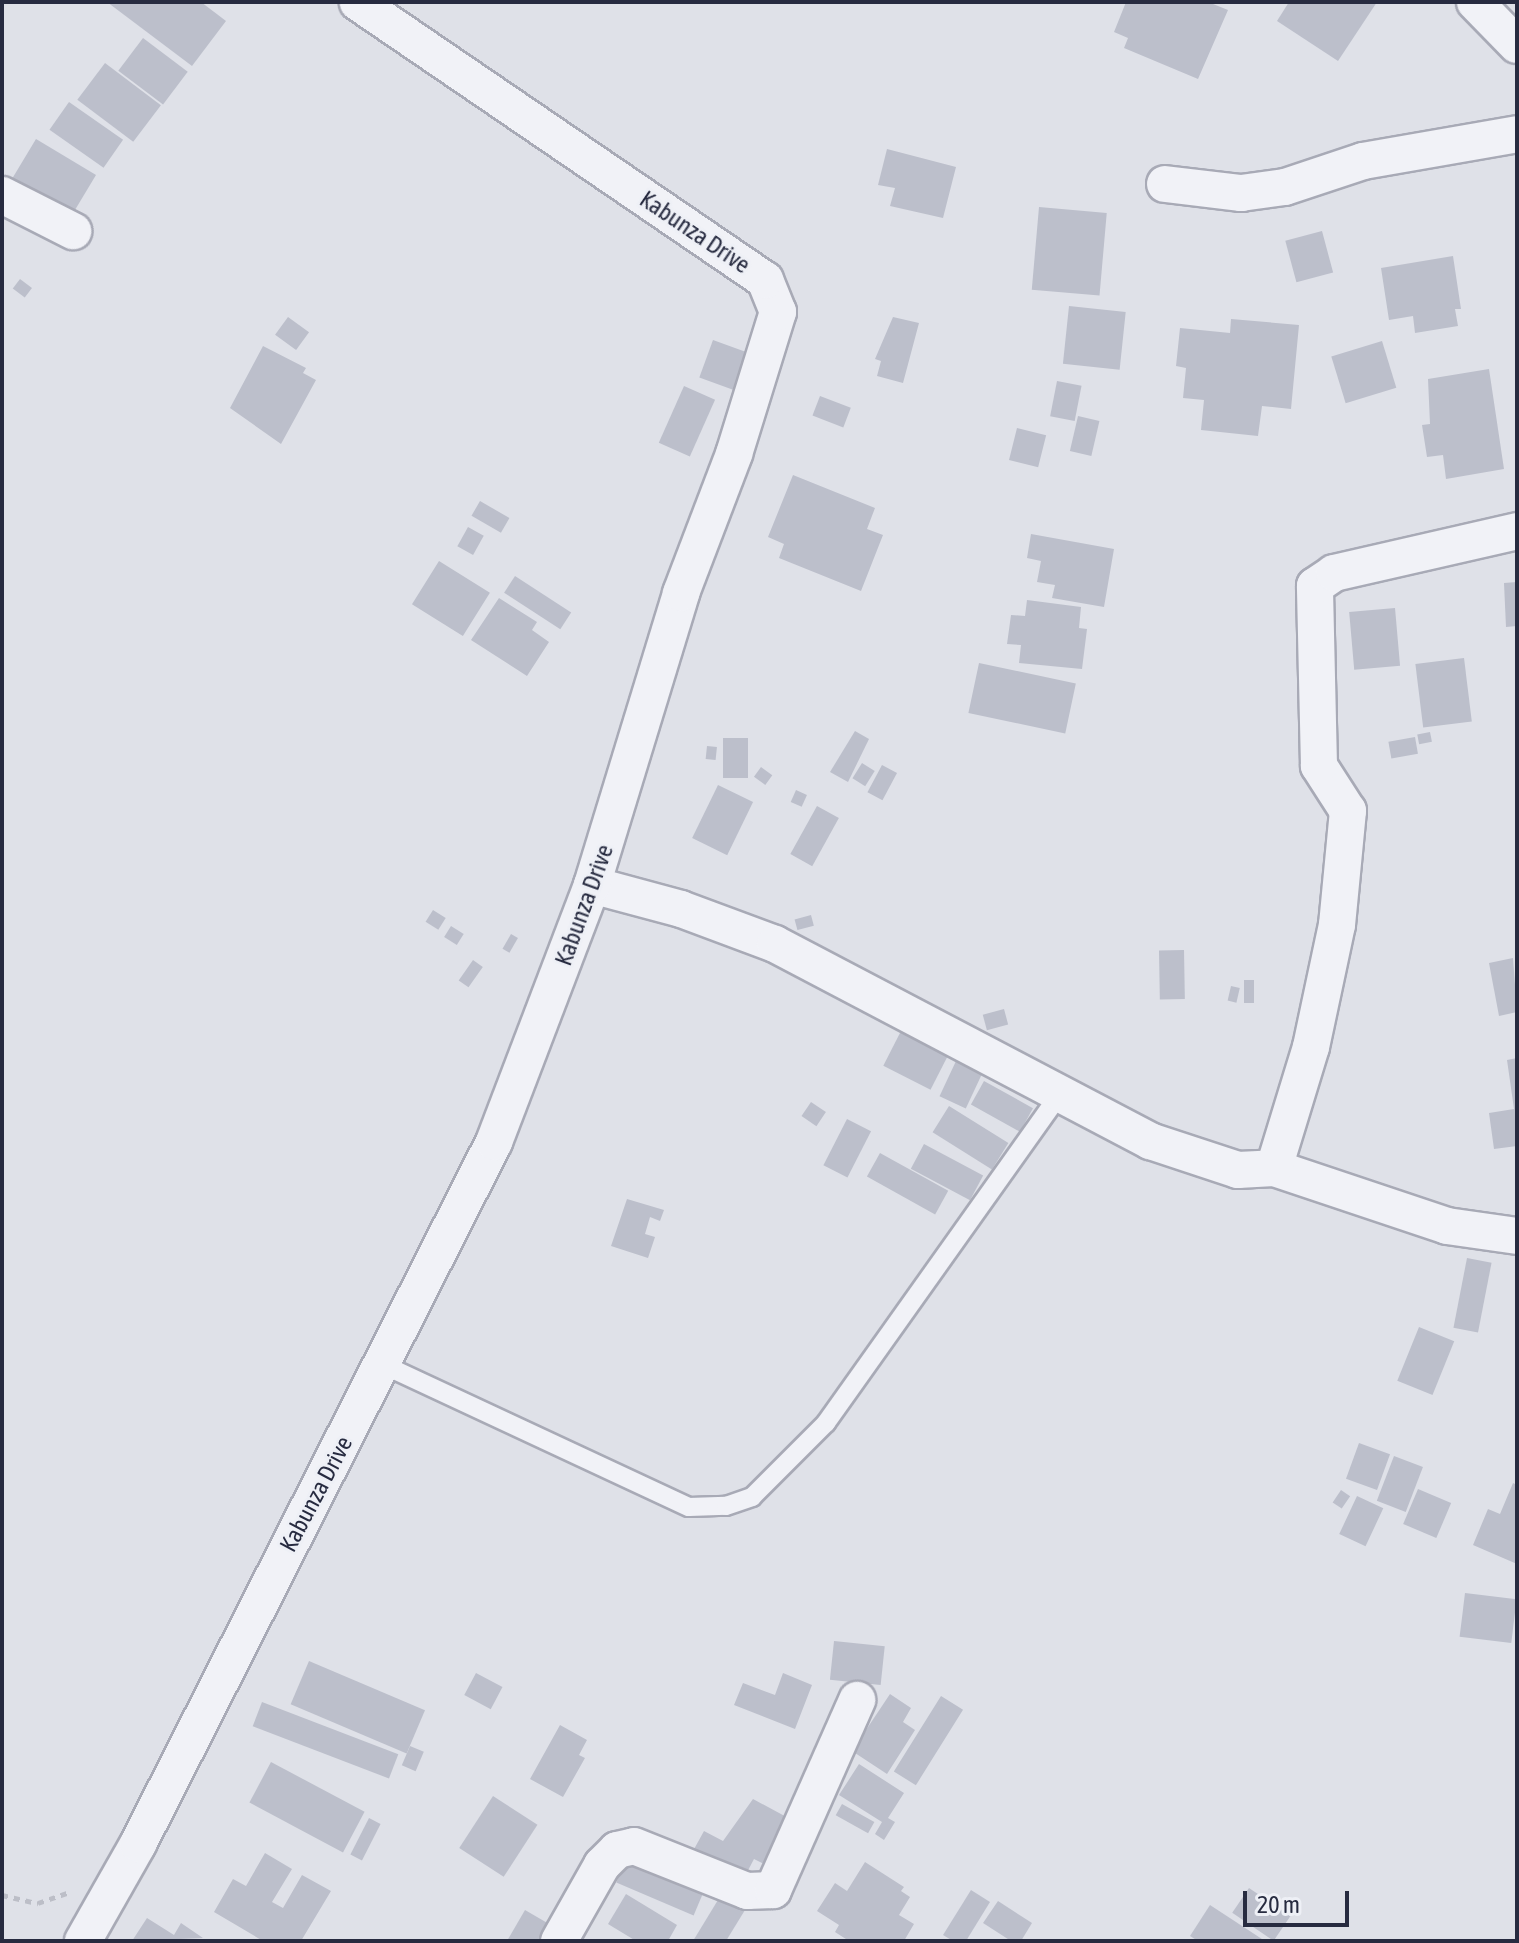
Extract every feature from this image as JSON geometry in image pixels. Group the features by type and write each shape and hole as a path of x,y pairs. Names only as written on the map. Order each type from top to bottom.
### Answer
{"street":[{"name":"Kabunza Drive","path":"83,1941 384,1365 494,1142 592,885 681,593 734,454 778,312 765,280 358,2"},
{"path":"1475,2 1517,45"},
{"path":"1165,184 1241,193 1285,187 1363,161 1517,134"},
{"path":"2,195 73,231"},
{"path":"1274,1168 1311,1047 1337,925 1348,811 1319,766 1315,586 1334,573 1517,531"},
{"path":"592,885 681,909 775,944 1150,1141 1238,1170 1274,1168 1447,1226 1517,1236"},
{"path":"559,1941 602,1865 617,1850 634,1846 747,1891 773,1890 857,1700"}],"lane":[{"path":"384,1365 689,1507 714,1508 752,1497 826,1423 1059,1095"}],"path":[{"path":"2,1895 38,1903 78,1892 106,1901"}],"building":[{"path":"107,2 201,2 226,21 192,66"},
{"path":"1126,2 1208,2 1228,10 1198,79 1124,48 1128,38 1114,32"},
{"path":"1289,2 1377,2 1338,61 1277,21"},
{"path":"143,38 188,72 163,104 118,71"},
{"path":"105,63 161,105 133,142 77,100"},
{"path":"69,102 123,140 104,168 49,130"},
{"path":"36,139 96,175 72,215 12,179"},
{"path":"887,149 956,167 943,218 890,206 895,188 878,185"},
{"path":"1039,207 1107,213 1100,296 1032,290"},
{"path":"1322,231 1333,273 1296,282 1285,241"},
{"path":"1453,256 1461,309 1455,309 1458,326 1415,333 1413,316 1389,320 1381,268"},
{"path":"20,279 32,288 25,298 13,289"},
{"path":"1069,306 1126,312 1120,370 1063,364"},
{"path":"288,317 309,332 296,350 275,335"},
{"path":"893,317 919,323 903,383 877,376 881,361 875,359"},
{"path":"1231,319 1299,325 1291,409 1262,406 1258,436 1201,430 1204,400 1183,398 1186,368 1176,366 1180,328 1230,333"},
{"path":"713,340 752,354 738,392 699,378"},
{"path":"1382,341 1396,388 1346,403 1331,356"},
{"path":"263,346 306,368 303,373 316,380 281,444 230,408"},
{"path":"1489,369 1504,469 1446,479 1443,455 1427,457 1422,425 1430,424 1428,379"},
{"path":"1057,381 1082,386 1075,421 1050,416"},
{"path":"684,386 715,400 690,456 659,443"},
{"path":"820,396 851,408 843,427 812,416"},
{"path":"1078,416 1099,421 1091,456 1070,451"},
{"path":"1017,428 1046,435 1038,467 1009,460"},
{"path":"793,475 875,508 867,529 883,535 861,591 779,558 784,544 768,537"},
{"path":"480,501 509,518 501,533 472,516"},
{"path":"468,527 484,536 473,555 457,546"},
{"path":"1031,534 1114,549 1104,607 1052,598 1055,585 1037,582 1041,561 1027,558"},
{"path":"439,561 490,593 463,636 412,604"},
{"path":"515,576 571,612 560,629 504,593"},
{"path":"1517,582 1517,626 1506,627 1504,583"},
{"path":"499,598 537,622 532,630 549,642 527,676 471,640"},
{"path":"1027,600 1081,607 1079,628 1087,629 1082,669 1019,663 1021,645 1007,644 1011,615 1025,616"},
{"path":"1395,608 1400,666 1354,670 1349,612"},
{"path":"1464,658 1472,722 1423,727 1415,664"},
{"path":"979,663 1076,684 1065,733 968,713"},
{"path":"855,731 869,739 848,782 830,772"},
{"path":"1430,732 1432,742 1419,744 1417,734"},
{"path":"1415,737 1418,754 1391,758 1388,742"},
{"path":"723,738 748,738 748,778 723,778"},
{"path":"707,746 717,747 716,760 706,759"},
{"path":"862,763 875,771 865,786 852,778"},
{"path":"882,765 897,773 882,800 867,792"},
{"path":"761,767 772,775 765,785 754,777"},
{"path":"718,785 753,802 727,855 692,838"},
{"path":"796,790 807,795 802,807 791,802"},
{"path":"817,806 839,818 812,866 790,854"},
{"path":"433,910 446,918 438,930 426,922"},
{"path":"811,915 814,926 797,930 795,919"},
{"path":"451,926 464,934 457,945 444,937"},
{"path":"511,934 518,938 509,953 502,949"},
{"path":"1159,950 1184,950 1185,999 1160,999"},
{"path":"1513,958 1517,1012 1499,1016 1489,963"},
{"path":"473,960 483,967 468,987 459,980"},
{"path":"1244,980 1254,980 1254,1003 1244,1003"},
{"path":"1231,986 1240,988 1236,1003 1228,1001"},
{"path":"1004,1009 1008,1024 987,1030 983,1015"},
{"path":"901,1031 948,1055 931,1090 883,1066"},
{"path":"1517,1058 1517,1146 1494,1149 1489,1113 1514,1109 1507,1060"},
{"path":"956,1061 982,1073 966,1109 940,1096"},
{"path":"984,1081 1033,1108 1020,1132 971,1105"},
{"path":"811,1102 826,1112 816,1126 801,1116"},
{"path":"949,1106 1008,1143 992,1169 933,1132"},
{"path":"847,1119 871,1131 847,1178 823,1165"},
{"path":"924,1144 983,1175 970,1200 911,1169"},
{"path":"880,1153 948,1191 935,1214 867,1177"},
{"path":"627,1199 664,1210 660,1221 650,1217 645,1234 655,1237 648,1258 611,1246"},
{"path":"1467,1258 1492,1263 1478,1332 1453,1328"},
{"path":"1419,1327 1454,1341 1433,1395 1397,1381"},
{"path":"1359,1443 1390,1454 1377,1490 1346,1479"},
{"path":"1394,1456 1423,1467 1406,1512 1377,1501"},
{"path":"1513,1483 1517,1485 1517,1564 1473,1545 1488,1509 1500,1514"},
{"path":"1418,1489 1451,1503 1436,1538 1403,1524"},
{"path":"1341,1490 1350,1496 1342,1509 1333,1502"},
{"path":"1357,1496 1383,1508 1366,1546 1339,1534"},
{"path":"1465,1593 1517,1599 1511,1643 1460,1637"},
{"path":"834,1641 885,1646 881,1685 830,1680"},
{"path":"309,1661 425,1710 407,1753 291,1704"},
{"path":"476,1673 502,1687 491,1709 464,1695"},
{"path":"783,1673 812,1685 795,1729 734,1705 743,1683 775,1695"},
{"path":"890,1694 911,1708 903,1722 915,1730 887,1774 852,1751"},
{"path":"941,1696 963,1710 916,1785 894,1771"},
{"path":"262,1702 398,1754 389,1779 253,1726"},
{"path":"560,1725 587,1740 579,1755 585,1758 563,1797 530,1779"},
{"path":"410,1746 424,1752 416,1771 402,1765"},
{"path":"271,1762 365,1812 343,1852 249,1803"},
{"path":"859,1764 904,1793 888,1818 895,1822 884,1840 875,1834 882,1822 839,1795"},
{"path":"493,1796 537,1825 504,1877 459,1848"},
{"path":"753,1799 792,1820 766,1865 754,1859 744,1878 693,1851 704,1831 723,1841"},
{"path":"842,1804 874,1822 868,1833 836,1815"},
{"path":"369,1818 381,1824 362,1860 350,1855"},
{"path":"265,1853 292,1869 272,1902 283,1908 302,1875 331,1891 301,1941 263,1941 214,1912 233,1879 246,1886"},
{"path":"628,1855 705,1888 694,1915 616,1883"},
{"path":"865,1862 904,1887 901,1891 910,1897 899,1915 914,1924 904,1941 849,1941 835,1932 839,1925 817,1911 835,1883 847,1891"},
{"path":"1249,1888 1290,1916 1274,1941 1232,1913"},
{"path":"971,1890 990,1902 966,1941 953,1941 943,1935"},
{"path":"626,1894 677,1925 668,1941 636,1941 608,1924"},
{"path":"721,1895 745,1910 726,1941 693,1941"},
{"path":"998,1901 1032,1923 1021,1941 1011,1941 983,1923"},
{"path":"1210,1905 1265,1941 1198,1941 1190,1936"},
{"path":"525,1910 556,1928 549,1941 507,1941"},
{"path":"147,1918 174,1935 181,1923 203,1938 132,1941"}]}
